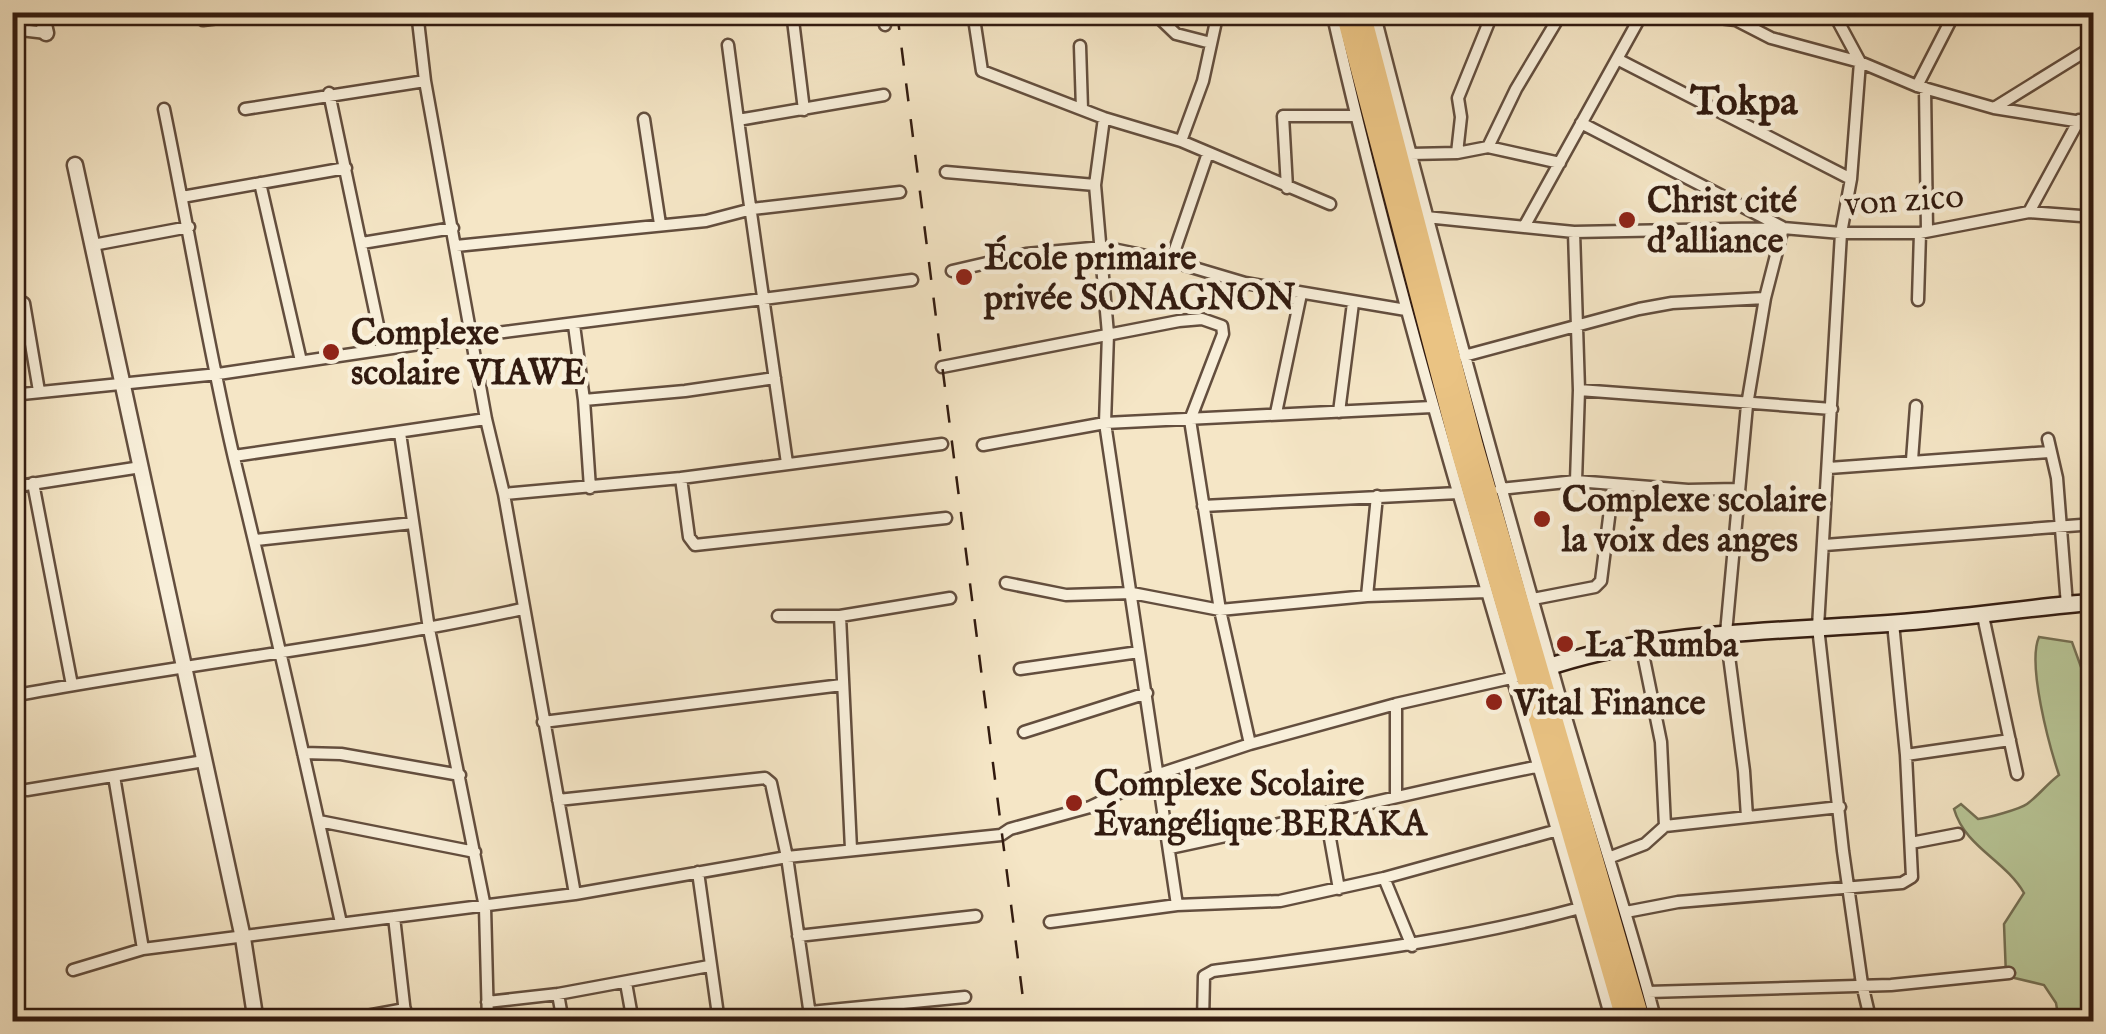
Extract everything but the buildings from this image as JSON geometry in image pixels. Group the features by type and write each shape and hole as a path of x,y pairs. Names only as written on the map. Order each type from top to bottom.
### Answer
{"highway":[{"path":"1345,12 1408,258 1642,1022"},
{"path":"1361,12 1626,1022"}],"main road":[{"path":"1532,672 1641,644 1726,633 1982,616 2094,602"}],"street":[{"path":"12,29 46,33 40,12"},
{"path":"202,12 203,20 268,12"},
{"path":"417,12 486,419 504,494 575,894"},
{"path":"792,12 804,110"},
{"path":"973,12 982,72 1104,118 1181,141 1330,204"},
{"path":"1153,12 1176,34 1211,42"},
{"path":"1181,141 1203,81 1218,12"},
{"path":"1332,12 1355,116 1432,408 1487,592 1532,672 1611,856 1656,1022"},
{"path":"1374,12 1426,217 1533,599 1532,672 1540,766 1612,1022"},
{"path":"1457,153 1458,98 1492,12"},
{"path":"1488,147 1516,88 1562,12"},
{"path":"1524,225 1643,12"},
{"path":"1668,12 1736,20 1771,38 1860,62 1921,87 1994,108 2094,124"},
{"path":"1833,12 1860,62 1851,179 1841,234 1818,628 1862,984 1872,1022"},
{"path":"1918,300 1923,232 1921,87 1955,12"},
{"path":"728,44 761,297 788,463"},
{"path":"1080,46 1082,109"},
{"path":"1994,108 2090,52"},
{"path":"1618,59 1851,179"},
{"path":"245,109 426,81"},
{"path":"329,94 383,349"},
{"path":"738,120 884,96"},
{"path":"164,109 234,456 342,923"},
{"path":"1287,188 1283,116 1355,116"},
{"path":"644,118 660,224"},
{"path":"1104,118 1095,185 1108,334 1105,422 1177,905"},
{"path":"2029,212 2078,120"},
{"path":"1580,123 1783,228"},
{"path":"1410,154 1457,153 1488,147 1560,163"},
{"path":"1171,261 1208,154"},
{"path":"76,165 243,938 256,1022"},
{"path":"182,197 346,168"},
{"path":"946,172 1095,185"},
{"path":"260,184 300,362"},
{"path":"456,246 706,221 752,210 900,192"},
{"name":"von zico","path":"1783,228 1841,234 1923,232 2029,212 2094,216"},
{"path":"1426,217 1574,232 1783,228"},
{"path":"93,245 189,228"},
{"path":"362,242 453,228"},
{"path":"1747,817 1726,633 1747,405 1765,298 1783,228"},
{"path":"1574,232 1580,390 1576,481"},
{"path":"952,272 1026,254 1103,247 1171,261 1245,283 1406,310"},
{"path":"12,394 218,374 473,336 912,280"},
{"path":"1276,414 1301,294"},
{"path":"1464,356 1577,324 1672,303 1765,298"},
{"path":"1338,412 1353,303"},
{"path":"24,304 38,391"},
{"path":"942,367 1202,318 1222,326 1223,334 1190,420 1220,610 1250,744"},
{"path":"574,325 590,488"},
{"path":"584,400 775,378"},
{"path":"1580,390 1832,409"},
{"path":"1912,460 1916,406"},
{"path":"983,445 1105,422 1432,408"},
{"path":"234,456 486,419"},
{"path":"400,433 429,629 485,907 488,1022"},
{"path":"2048,439 2057,478 2067,604"},
{"path":"504,494 681,478 942,444"},
{"path":"1829,468 2048,452"},
{"path":"12,486 140,466"},
{"path":"681,478 690,537 695,545 946,518"},
{"path":"1500,489 1576,481 1688,490 1737,489"},
{"path":"33,483 72,685"},
{"path":"1533,599 1594,587 1601,582 1613,486"},
{"path":"1203,506 1458,493"},
{"path":"1367,596 1378,496"},
{"path":"256,540 413,524"},
{"path":"1825,546 2094,524"},
{"path":"1006,583 1066,594 1132,592 1220,610 1367,596 1487,592"},
{"path":"778,616 840,616 950,598"},
{"path":"12,696 429,629 522,609"},
{"path":"840,616 851,848"},
{"path":"1982,616 2017,774"},
{"path":"1626,912 1678,902 1902,883 1912,876 1906,756 1893,623"},
{"path":"1641,644 1661,742 1665,826"},
{"path":"1020,670 1139,652"},
{"path":"73,970 143,949 485,907 851,848 1001,835 1090,807 1160,774 1250,744 1532,672"},
{"path":"543,722 842,686"},
{"path":"1024,732 1147,693"},
{"path":"1396,704 1396,795"},
{"path":"1906,756 2010,740"},
{"path":"303,753 341,754 460,775"},
{"path":"27,790 204,761"},
{"path":"1170,848 1540,766"},
{"path":"114,776 143,949"},
{"path":"558,800 765,778 770,783 787,857 811,1017 964,997"},
{"path":"1611,856 1645,844 1665,826 1840,807"},
{"path":"1326,816 1339,889"},
{"path":"319,822 475,852"},
{"path":"1050,922 1177,905 1280,901 1384,878 1558,830"},
{"path":"1911,843 1958,834"},
{"path":"698,872 719,1022"},
{"path":"1384,878 1412,946"},
{"path":"1203,1022 1207,974 1412,946 1500,930 1580,908"},
{"path":"798,936 976,916"},
{"path":"334,1022 405,1015 394,918"},
{"path":"487,1002 626,983 709,966"},
{"path":"1648,992 1890,985 2009,973"},
{"path":"626,983 633,1022"},
{"path":"558,994 563,1022"}],"green space":[{"path":"2039,637 2072,642 2085,678 2093,666 2093,1021 2059,1021 2056,1003 2044,985 2006,976 2004,924 2024,893 2007,871 1967,834 1954,809 1961,804 1978,819 2011,811 2027,804 2059,775 2037,685"}],"railway":[{"path":"897,12 1026,1022"}],"place":[{"name":"Christ cité d'alliance","path":"1627,220"},
{"name":"École primaire privée SONAGNON","path":"964,277"},
{"name":"Complexe scolaire VIAWE","path":"331,352"},
{"name":"Complexe scolaire la voix des anges","path":"1542,519"},
{"name":"La Rumba","path":"1565,644"},
{"name":"Vital Finance","path":"1494,702"},
{"name":"Complexe Scolaire Évangélique BERAKA","path":"1074,803"}],"district":[{"name":"Tokpa","path":"1744,100"}]}
